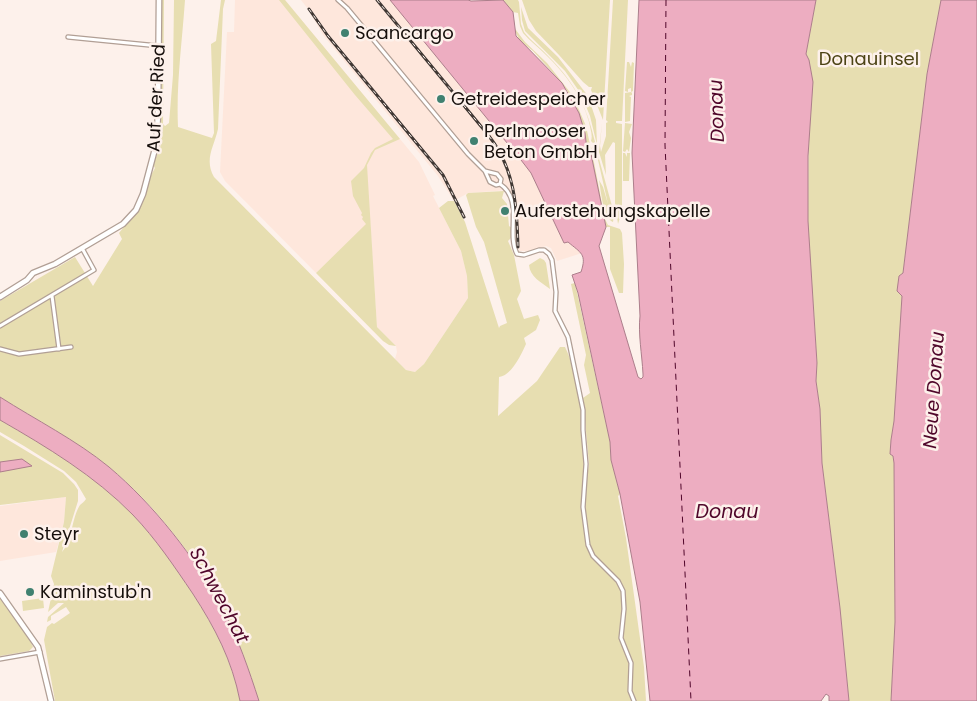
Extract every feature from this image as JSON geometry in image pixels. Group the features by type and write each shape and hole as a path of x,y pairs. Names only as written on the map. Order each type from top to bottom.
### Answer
{"main road":[{"name":"Auf der Ried","path":"0,297 27,280 33,273 55,264 123,224 139,204 156,145 160,46 159,0"},
{"path":"0,593 29,633 40,652 51,701"}],"street":[{"path":"338,0 347,8 468,154 485,171 492,184 500,184 507,191 512,202 514,243 517,254 524,255 544,250 552,260 556,292 555,311 568,336 583,410 586,464 583,506 588,545 593,556 618,581 623,592 621,638 630,659 630,691 634,701"},
{"path":"68,37 160,46"},
{"path":"485,171 497,174 501,179 500,184"},
{"path":"0,326 94,270 82,248"},
{"path":"52,296 59,349"},
{"path":"0,349 19,354 71,347"},
{"path":"0,658 40,652"}],"shaded area":[{"path":"235,0 285,0 419,162 435,195 433,196 461,251 467,276 468,298 424,364 415,372 406,370 395,359 396,346 377,327 370,221 316,273 225,181 220,172 227,32 234,32"},
{"path":"301,0 390,0 531,173 564,243 568,242 582,253 557,261 551,248 546,246 530,251 520,251 516,245 514,203 509,190 468,193 454,201 438,176 323,35"},
{"path":"66,497 64,522 56,552 0,561 0,506"}],"green space":[{"path":"161,0 164,0 163,124 165,126 169,123 173,75 174,0 185,0 179,80 178,127 212,138 214,133 211,44 216,41 221,0 225,0 223,9 218,129 210,159 211,171 214,177 406,370 415,372 424,364 468,298 467,276 461,251 439,208 448,201 454,201 465,222 499,328 507,323 484,242 476,227 466,195 468,193 504,191 502,198 507,204 509,226 512,228 512,237 508,241 514,255 521,291 517,299 524,319 538,315 540,320 536,330 524,338 526,344 516,364 508,373 499,377 498,416 537,381 560,347 565,347 576,376 582,410 585,445 584,477 587,478 589,464 583,398 590,393 584,365 586,355 571,284 575,283 610,442 611,460 620,494 618,496 626,538 644,667 646,701 259,701 234,631 223,609 200,570 173,532 142,498 109,467 70,439 0,397 0,301 75,257 93,286 122,239 119,233 141,206 149,179 155,168 153,165 161,144"},
{"path":"279,0 285,0 400,139 375,150 367,165 377,327 396,346 389,345 383,341 316,273 366,224 362,219 362,213 353,196 351,181 364,168 375,148 393,139"},
{"path":"503,0 518,0 524,32 566,76 579,96 585,110 566,77 523,33 518,13 513,12"},
{"path":"522,0 610,0 603,120 591,90 592,87 583,82 536,31 529,20"},
{"path":"613,0 628,0 622,121 616,121 616,123 622,124 622,211 618,224 615,203 615,143 613,142 605,155 606,175 599,152 602,122 601,152 606,136 606,123 608,122 606,120"},
{"name":"Donauinsel","path":"816,0 941,0 927,74 903,273 899,276 898,291 902,296 890,454 893,456 894,463 895,622 891,701 849,701 840,608 822,463 820,409 816,381 817,363 814,313 806,217 808,215 809,60 806,54"},
{"path":"521,7 528,28 558,57 588,96 596,120 597,145 590,116 581,94 565,71 525,31"},
{"path":"514,29 547,63 573,96 586,126 591,149 594,144 591,141 592,136 587,115 595,142 592,152 605,219 608,225 620,229 622,233 623,293 619,293 610,269 610,227 606,227 591,155 587,150 585,133 579,113 562,83 533,51 520,41"},
{"path":"627,62 629,62 631,67 632,62 634,63 633,91 631,92 631,88 628,89 628,92 625,91"},
{"path":"631,92 632,95 629,96 631,97 630,121 625,122 625,93"},
{"path":"625,123 632,124 629,132 631,138 629,152 627,149 625,152 623,151"},
{"path":"596,148 612,206 613,222 607,215 603,204 599,180 608,204 598,160 596,160 594,151"},
{"path":"623,153 627,157 627,153 630,153 629,181 623,181"},
{"path":"540,258 546,263 550,289 531,273 529,265"},
{"path":"0,420 87,475 118,501 141,524 172,563 208,619 222,645 237,686 240,701 55,701 44,640 47,627 70,613 66,607 51,616 51,620 47,622 48,617 64,603 58,603 48,612 54,584 51,576 64,522 66,497 0,505 0,435 63,473 78,490 78,501 62,552 68,542 77,511 86,499 76,482 64,471 0,432"},
{"path":"0,598 27,634 33,647 29,651 0,656"},
{"path":"43,598 44,608 23,611 22,601"}],"water":[{"name":"Donau","path":"390,0 503,0 513,12 516,36 562,83 579,113 585,133 587,150 591,154 606,227 599,246 638,377 641,379 643,374 632,153 639,0 816,0 806,54 813,82 808,156 808,221 822,463 840,608 849,701 829,701 829,696 826,694 821,701 650,701 640,602 620,494 611,460 610,442 578,293 572,275 581,272 583,266 582,254 568,242 564,243 531,173"},
{"name":"Neue Donau","path":"941,0 977,0 977,701 891,701 895,622 894,463 893,456 890,454 902,296 897,291 899,276 903,273 927,74"},
{"path":"0,397 96,457 126,482 157,515 200,570 223,609 243,654 259,701 240,701 227,658 208,619 172,563 133,515 87,475 0,420"},
{"path":"22,459 32,466 0,472 0,462"}],"ferry route":[{"path":"666,0 665,145 691,701"}],"railway":[{"path":"377,0 498,149 513,189 517,217 518,247"},
{"path":"309,9 328,36 443,175 464,217"}],"place":[{"name":"Scancargo","path":"345,33"},
{"name":"Getreidespeicher","path":"441,99"},
{"name":"Perlmooser Beton GmbH","path":"474,141"},
{"name":"Auferstehungskapelle","path":"505,211"},
{"name":"Steyr","path":"24,534"},
{"name":"Kaminstub'n","path":"30,592"}],"water label":[{"name":"Schwechat","path":"220,595"}]}
